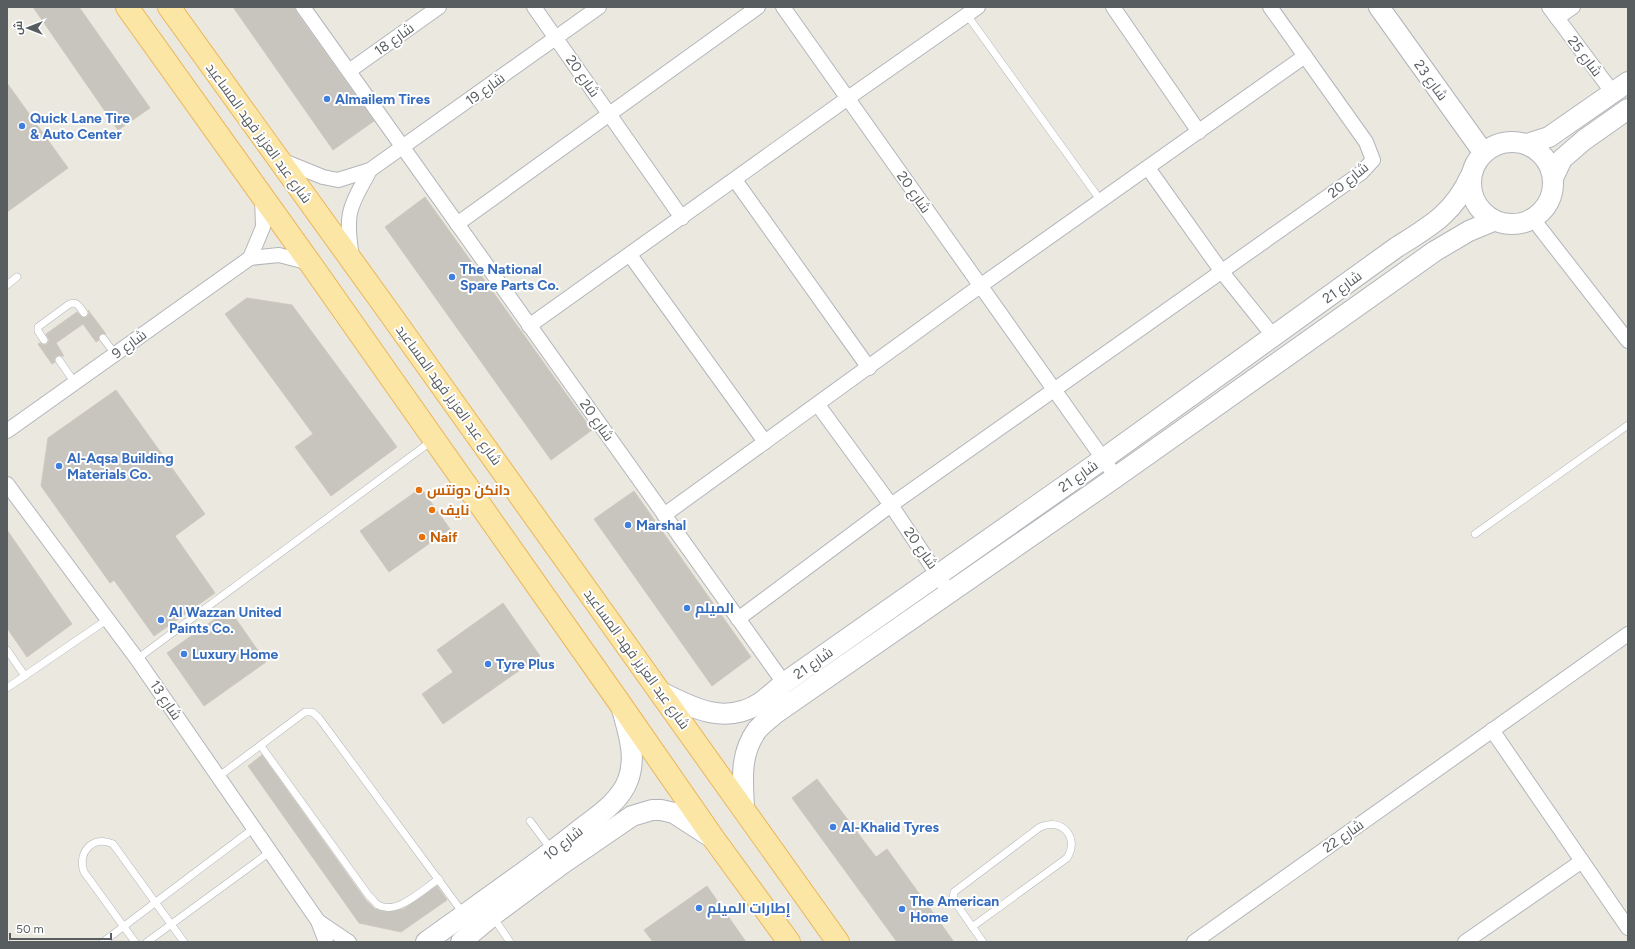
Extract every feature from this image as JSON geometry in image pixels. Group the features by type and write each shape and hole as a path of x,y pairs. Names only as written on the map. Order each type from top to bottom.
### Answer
{"main road":[{"path":"127,7 310,263 714,839 789,942"},
{"name":"شارع عبد العزيز فهد المساعيد","path":"169,7 661,692 838,942"},
{"path":"773,919 802,938 805,942"}],"street":[{"path":"303,7 403,147"},
{"name":"شارع 18","path":"349,71 439,7"},
{"path":"534,7 556,38"},
{"name":"شارع 19","path":"276,158 323,177 338,180 370,170 599,7"},
{"path":"457,224 758,7"},
{"name":"شارع 20","path":"783,7 1116,477"},
{"path":"1112,7 1199,132"},
{"name":"شارع 20","path":"738,619 891,505 1361,173 1373,160 1366,142 1270,7"},
{"name":"شارع 23","path":"1379,7 1483,152"},
{"name":"شارع 25","path":"1573,7 1553,13 1620,88"},
{"path":"530,326 848,98 973,11"},
{"name":"شارع 20","path":"556,38 682,218"},
{"path":"664,515 818,405 980,286 1305,56"},
{"path":"1526,144 1549,137 1620,88"},
{"path":"1553,178 1549,164 1540,152 1526,144 1519,142 1505,142 1496,144 1483,152 1474,164 1470,177 1471,191 1476,205 1481,212 1493,221 1507,225 1514,225 1534,219 1544,210 1551,197 1553,178 1562,160 1584,140 1628,109"},
{"name":"شارع 20","path":"403,147 784,683"},
{"path":"1148,168 1222,272 1274,336"},
{"name":"شارع 19","path":"353,264 349,231 350,213 370,170"},
{"name":"شارع 21","path":"661,692 702,711 736,714 760,702 784,683 1103,459 1397,247 1424,230 1450,209 1464,191 1470,177"},
{"path":"735,180 869,368"},
{"path":"250,258 263,227 262,196"},
{"path":"1534,219 1626,333"},
{"name":"شارع 21","path":"744,809 742,770 750,742 758,729 776,713 1116,477 1435,251 1469,231 1493,221"},
{"name":"شارع 9","path":"7,431 250,258 279,255 310,263"},
{"path":"630,255 766,442"},
{"name":"شارع 20","path":"818,405 891,505 949,592"},
{"name":"شارع 13","path":"7,484 137,659 318,921 326,942"},
{"name":"شارع 22","path":"1194,942 1628,634"},
{"name":"شارع 10","path":"558,857 614,802 628,781 632,769 632,749 621,705"},
{"path":"1492,730 1628,928"},
{"name":"شارع 10","path":"461,942 487,909 558,857 632,816 652,810 661,810 674,813 714,839"},
{"path":"1465,942 1582,861"},
{"name":"شارع 10","path":"426,942 464,914 487,909"},
{"name":"شارع 13","path":"318,921 349,942"}],"lane":[{"path":"973,11 1101,201"},
{"path":"7,285 17,277"},
{"path":"44,340 38,331 38,327 68,305 73,302 76,303 84,313"},
{"path":"103,338 115,354"},
{"path":"59,360 75,383"},
{"path":"1475,534 1628,425"},
{"path":"137,659 434,439"},
{"path":"7,688 108,619"},
{"path":"7,650 25,676"},
{"path":"218,777 305,712 312,712 319,718 464,914"},
{"path":"261,746 369,896 378,905 391,908 401,905 439,879"},
{"path":"530,821 558,857"},
{"path":"972,927 1067,858 1072,848 1070,836 1067,831 1057,825 1051,824 1040,827 956,889 953,899 972,927 983,942"},
{"path":"103,942 254,828"},
{"path":"135,942 84,872 82,857 86,849 92,844 107,842 113,844 184,942"},
{"path":"147,942 270,852"},
{"path":"487,909 510,942"}],"building":[{"path":"33,7 79,7 150,108 118,130"},
{"path":"233,7 294,7 296,12 374,121 333,150"},
{"name":"Quick Lane Tire & Auto Center","path":"7,83 68,168 7,212"},
{"path":"425,197 592,430 551,460 385,227"},
{"path":"247,298 292,305 397,447 331,496 295,447 313,434 225,314"},
{"path":"88,310 106,334 100,334 99,340 96,342 83,324 56,343 64,356 56,356 55,362 52,364 38,344 47,344 49,340 46,334 77,312 82,317 87,317 89,313"},
{"path":"116,390 205,514 175,536 215,593 154,636 114,580 110,583 41,486 48,438"},
{"path":"421,488 450,529 389,572 360,531"},
{"name":"الميلم","path":"634,491 751,657 712,686 594,519"},
{"path":"7,530 72,624 27,657 7,628"},
{"name":"Tyre Plus","path":"503,603 540,656 443,724 422,694 453,672 437,650"},
{"path":"229,609 266,662 204,706 167,653"},
{"path":"262,755 365,899 375,909 386,912 403,909 437,886 447,900 401,932 359,923 248,766"},
{"path":"817,779 876,857 887,849 954,942 897,942 792,798"},
{"name":"إطارات الميلم","path":"707,886 746,942 653,942 644,930"}],"place":[{"name":"Almailem Tires","path":"327,99"},
{"name":"Quick Lane Tire & Auto Center","path":"22,126"},
{"name":"The National Spare Parts Co.","path":"452,277"},
{"name":"Al-Aqsa Building Materials Co.","path":"59,466"},
{"name":"دانكن دونتس","path":"419,490"},
{"name":"نايف","path":"432,510"},
{"name":"Marshal","path":"628,525"},
{"name":"Naif","path":"422,537"},
{"name":"الميلم","path":"687,608"},
{"name":"Al Wazzan United Paints Co.","path":"161,620"},
{"name":"Luxury Home","path":"184,654"},
{"name":"Tyre Plus","path":"488,664"},
{"name":"Al-Khalid Tyres","path":"833,827"},
{"name":"إطارات الميلم","path":"699,908"},
{"name":"The American Home","path":"902,909"}]}
